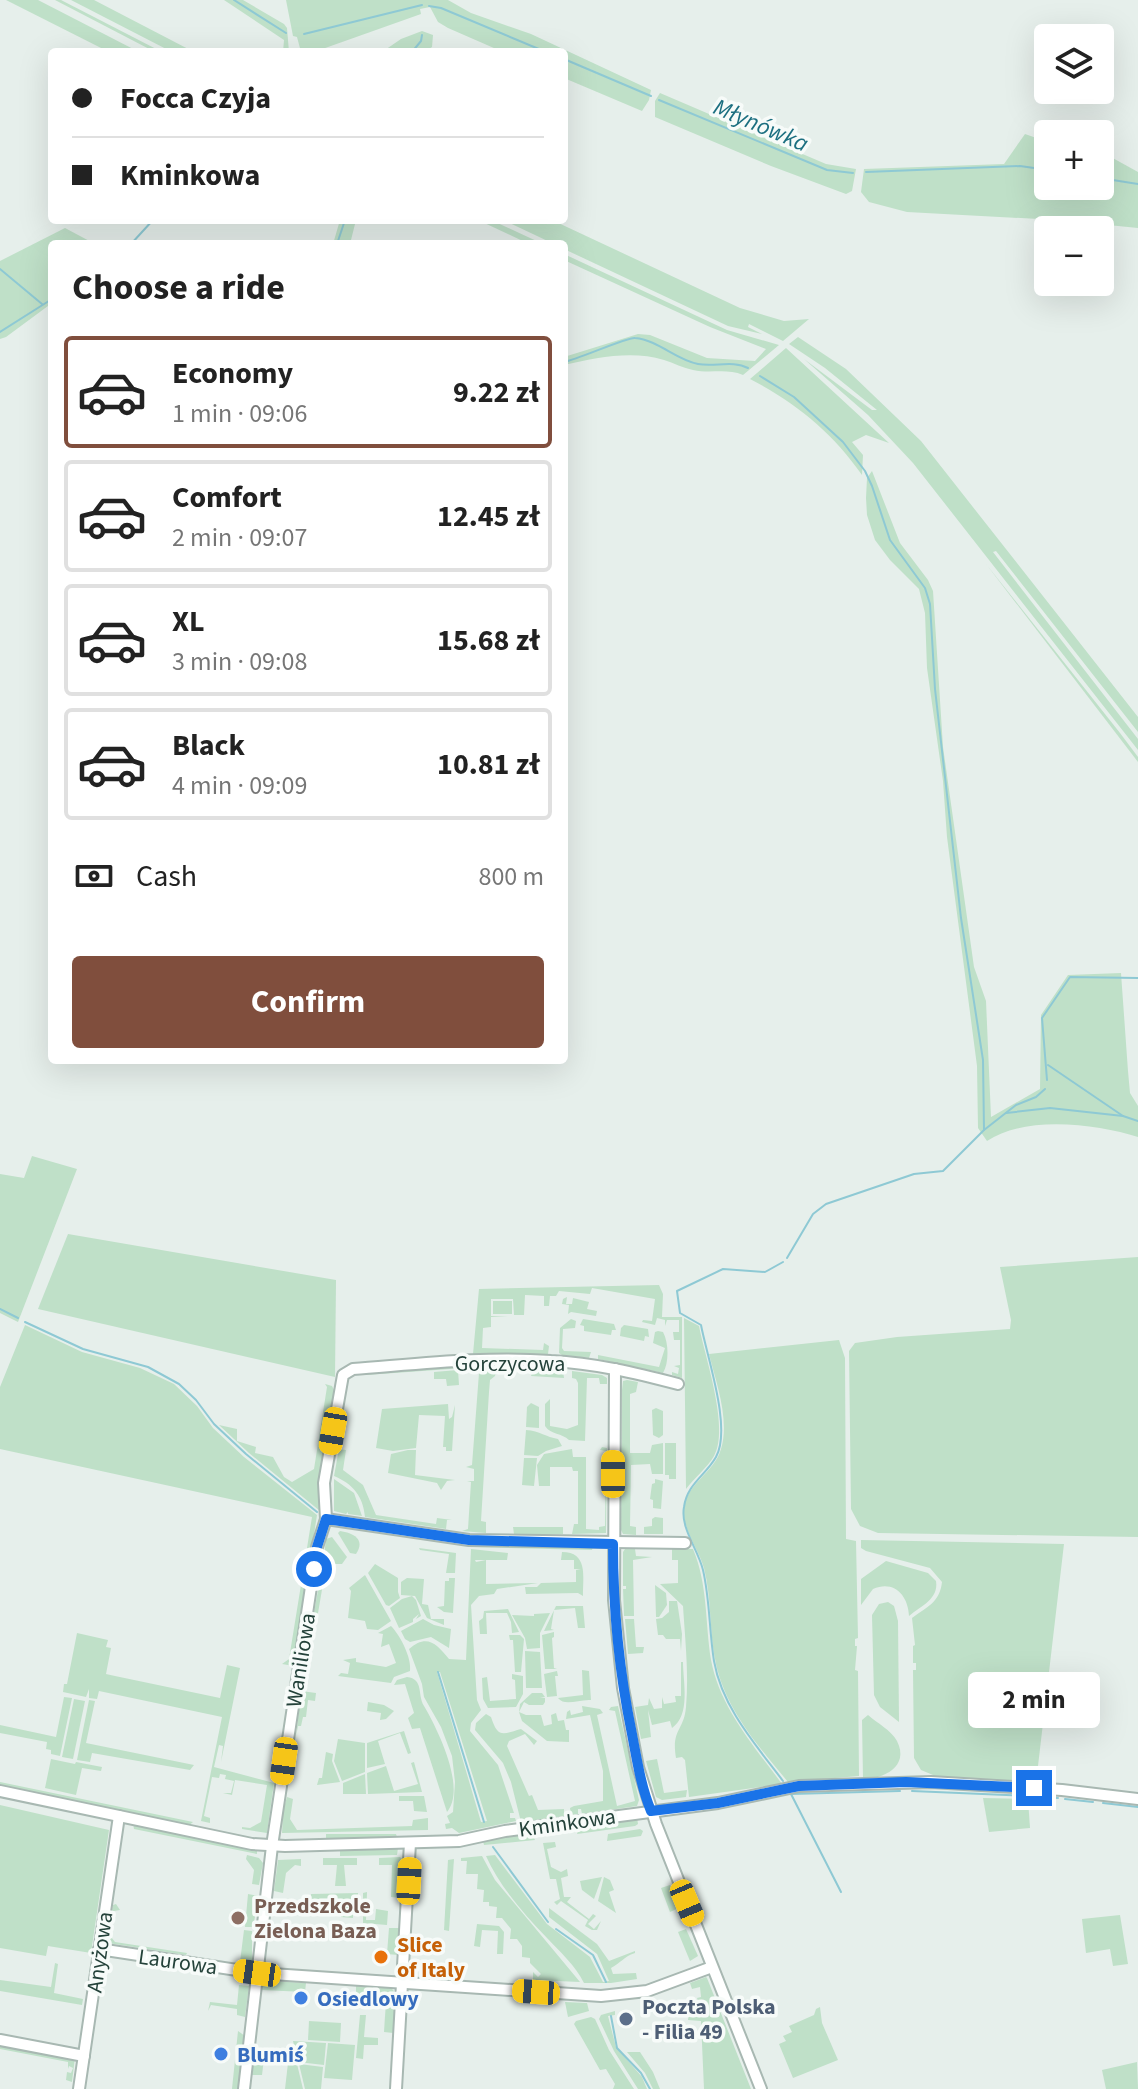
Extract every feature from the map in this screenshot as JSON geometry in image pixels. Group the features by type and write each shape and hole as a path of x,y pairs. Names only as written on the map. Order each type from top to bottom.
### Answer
{"street":[{"name":"Gorczycowa","path":"342,1376 353,1369 501,1359 553,1361 615,1369 678,1384"},
{"path":"615,1369 614,1600 623,1688 638,1767 651,1811 761,2089"},
{"name":"Waniliowa","path":"244,2089 272,1846 317,1547 326,1519 324,1483 342,1376"},
{"path":"326,1519 469,1540 685,1543"},
{"name":"Kminkowa","path":"0,1791 272,1846 459,1841 505,1831 718,1803 799,1786 931,1782 1034,1788 1138,1799"},
{"name":"Anyżowa","path":"79,2089 119,1816"},
{"path":"396,2089 410,1843"},
{"name":"Laurowa","path":"99,1949 257,1973 610,1996 647,1991 712,1967"},
{"path":"0,2040 84,2056"}],"green space":[{"path":"6,0 38,0 131,48 101,48"},
{"path":"55,0 61,0 154,48 147,48"},
{"path":"71,0 94,0 186,48 164,48"},
{"path":"224,0 243,0 284,24 289,48 283,48 284,40"},
{"path":"286,0 448,0 471,13 561,48 494,48 438,22 430,7 420,9 421,14 325,48 300,48 297,37 293,36"},
{"path":"422,31 433,35 430,48 388,48"},
{"path":"568,51 651,90 642,111 568,80"},
{"path":"660,93 826,164 856,169 852,191 846,194 771,166 655,117 655,101"},
{"path":"1025,134 1034,137 1034,200 1114,200 1114,159 1138,172 1138,228 1114,226 1114,216 1034,216 1034,219 907,212 869,202 861,192 864,169 1004,164"},
{"path":"339,224 355,224 351,240 334,240"},
{"path":"486,224 500,224 534,240 520,240"},
{"path":"512,224 561,224 740,308 784,321 809,319 783,341 749,324 748,327 762,334 728,326 568,251 568,240 546,240"},
{"path":"65,228 88,240 48,240 48,306 0,339 0,261"},
{"path":"568,256 727,330 779,345 743,375 693,370 652,357 626,355 568,364 568,356 638,334 650,335 707,358 755,361 766,349 710,327 568,262"},
{"path":"798,337 846,369 921,441 1138,717 1138,732 996,551 993,552 1138,739 1138,750 913,463 868,415 804,359 872,410 877,410 825,368 789,344"},
{"path":"786,348 889,443 866,435 852,442 863,455 862,475 839,446 812,420 750,379"},
{"path":"872,471 900,543 933,591 943,747 974,967 986,1001 991,1117 1040,1089 1041,1015 1068,975 1121,973 1130,1093 1138,1106 1138,1137 1102,1128 1061,1124 1021,1128 987,1141 978,1128 977,1066 927,668 925,613 919,589 875,540 867,515 866,498 867,478"},
{"path":"986,564 1120,733 1138,757 1138,762"},
{"path":"32,1156 77,1169 18,1322 0,1313 0,1174 24,1178"},
{"path":"68,1234 336,1280 335,1377 38,1309"},
{"path":"1138,1257 1138,1537 878,1533 860,1526 851,1509 849,1351 855,1343 1010,1329 1011,1320 1000,1267"},
{"path":"659,1285 663,1294 662,1317 682,1317 682,1378 672,1375 672,1372 678,1374 679,1368 674,1366 680,1365 680,1340 674,1340 673,1332 679,1332 679,1320 667,1320 665,1326 665,1320 657,1318 655,1325 642,1322 652,1321 655,1299 592,1288 590,1294 559,1291 556,1296 550,1296 549,1306 544,1306 544,1296 525,1295 524,1315 514,1315 513,1299 491,1299 491,1316 508,1317 491,1317 491,1327 483,1328 482,1348 543,1350 544,1343 549,1346 548,1354 473,1354 479,1289"},
{"path":"567,1297 566,1304 572,1304 573,1298 589,1302 587,1309 597,1311 596,1316 568,1314 569,1305 562,1304"},
{"path":"493,1301 512,1301 512,1314 493,1314"},
{"path":"684,1318 699,1326 715,1392 719,1429 714,1456 686,1489"},
{"path":"571,1319 576,1321 575,1328 563,1329 562,1348 564,1351 591,1352 589,1358 559,1353 560,1328"},
{"path":"583,1319 614,1324 616,1330 612,1330 611,1335 584,1331 584,1326 580,1325"},
{"path":"25,1325 82,1352 140,1368 174,1384 244,1457 317,1515 294,1666 282,1664 289,1659 312,1517 0,1449 0,1387"},
{"path":"624,1325 648,1329 649,1337 645,1336 644,1341 620,1336"},
{"path":"658,1331 663,1332 667,1347 663,1373 598,1359 598,1355 659,1367 665,1348 653,1343"},
{"path":"839,1340 845,1358 846,1539 856,1541 858,1638 855,1639 855,1670 858,1671 859,1776 788,1782 745,1727 727,1697 716,1664 704,1568 686,1525 684,1511 689,1493 717,1458 723,1438 721,1401 709,1354"},
{"path":"464,1368 366,1375 366,1373"},
{"path":"497,1368 490,1380 489,1392 481,1521 486,1522 486,1533 462,1531 468,1529 471,1482 467,1481 474,1481 474,1469 466,1467 472,1465 479,1373 473,1372 473,1369"},
{"path":"523,1368 563,1370 564,1378 531,1376 533,1371"},
{"path":"458,1370 459,1385 447,1386 446,1379 434,1379 434,1372"},
{"path":"572,1371 607,1378 607,1384 600,1384 599,1378 587,1378 585,1441 569,1440 545,1426 545,1404 550,1399 550,1426 567,1429 578,1425 578,1383 572,1378"},
{"path":"623,1381 638,1382 636,1392 630,1394 630,1453 650,1453 652,1445 663,1443 663,1474 652,1474 650,1464 631,1465 630,1526 636,1527 636,1535 623,1534 621,1530 622,1390"},
{"path":"325,1384 334,1390 319,1483 320,1511 249,1453 219,1425 237,1429 237,1441 256,1447 255,1453 273,1457 284,1477 292,1482 314,1469"},
{"path":"531,1403 539,1407 539,1428 526,1427 527,1407"},
{"path":"448,1404 449,1419 455,1405 452,1451 446,1451 443,1447 445,1416 419,1415 416,1448 393,1451 376,1448 382,1409"},
{"path":"652,1410 663,1411 663,1435 659,1438 653,1435"},
{"path":"526,1430 558,1439 562,1446 538,1456 524,1455"},
{"path":"665,1443 676,1443 676,1479 665,1475"},
{"path":"607,1448 606,1533 572,1534 574,1524 578,1524 578,1471 573,1471 572,1467 550,1467 550,1486 539,1486 537,1465 544,1454 572,1449 573,1457 586,1457 586,1529 599,1530 599,1527 605,1526 606,1451 600,1450"},
{"path":"339,1449 346,1450 343,1470 363,1485 376,1515 436,1524 437,1518 452,1520 447,1520 446,1529 365,1517 356,1492 334,1476"},
{"path":"416,1450 415,1475 455,1480 447,1481 441,1490 437,1483 388,1473 391,1454"},
{"path":"524,1458 537,1458 534,1486 522,1485"},
{"path":"334,1479 354,1493 362,1516 334,1511"},
{"path":"655,1479 663,1481 661,1509 653,1508 653,1500 650,1499"},
{"path":"655,1517 663,1518 663,1534 644,1534 644,1527 652,1526"},
{"path":"513,1527 563,1527 563,1534 514,1534"},
{"path":"338,1533 353,1535 359,1541 356,1554 350,1553"},
{"path":"332,1537 347,1557 342,1564 332,1564 324,1556 326,1539"},
{"path":"861,1540 1064,1544 1036,1783 933,1778 933,1775 921,1770 914,1758 913,1670 916,1670 916,1663 913,1663 912,1618 936,1599 942,1582 930,1568 866,1551 861,1548"},
{"path":"472,1547 593,1547 592,1550"},
{"path":"419,1548 456,1553 455,1573 446,1573 449,1554"},
{"path":"471,1549 508,1553 507,1560 486,1560 486,1584 538,1583 497,1589 494,1594 479,1596 471,1605 477,1700 481,1710 471,1723 470,1731 498,1765 514,1813 510,1813 510,1818 516,1821 459,1833 452,1828 446,1829 445,1824 450,1823 447,1816 453,1812 455,1782 452,1756 441,1727 424,1697 409,1649 426,1641 436,1645 449,1659 466,1660","holes":["437,1672 440,1672 487,1821 481,1822"]},
{"path":"625,1549 635,1549 636,1556 652,1557 633,1560 634,1616 624,1616"},
{"path":"672,1549 693,1549 704,1590 715,1678 739,1726 782,1784 689,1797 685,1760 676,1758 675,1748 676,1735 685,1715 687,1694 683,1606 660,1584 678,1583 678,1560 672,1560"},
{"path":"562,1552 576,1556 580,1561 583,1573 583,1596 578,1593 526,1594 525,1587 537,1587 541,1583 576,1582 576,1570 581,1569 574,1569 574,1560 561,1560"},
{"path":"886,1561 928,1573 936,1581 932,1597 909,1616 903,1596 887,1586 873,1589 861,1605 861,1579"},
{"path":"323,1563 326,1566 317,1619 313,1618"},
{"path":"375,1564 398,1578 400,1598 389,1606 368,1573"},
{"path":"365,1575 391,1621 378,1630 367,1629 365,1621 348,1618 349,1588"},
{"path":"407,1578 424,1579 422,1604 428,1605 431,1619 444,1619 444,1625 427,1618 415,1596 401,1595 401,1582"},
{"path":"455,1578 453,1613 437,1607 444,1606 445,1581"},
{"path":"655,1585 666,1593 667,1605 659,1617 656,1617"},
{"path":"412,1596 421,1616 416,1619 419,1614 413,1622 399,1628 390,1608"},
{"path":"669,1601 677,1601 681,1651 680,1639 666,1639 658,1635 656,1619 669,1612"},
{"path":"888,1602 894,1606 898,1621 899,1722 880,1707 874,1695 872,1615 879,1604"},
{"path":"556,1606 583,1606 585,1628 578,1628 575,1608 554,1610"},
{"path":"508,1609 519,1632 512,1633 507,1613 486,1613 487,1634 480,1634 479,1621 484,1611"},
{"path":"554,1610 551,1629 554,1630 544,1631"},
{"path":"550,1613 540,1633 540,1648 527,1649 525,1638 512,1615"},
{"path":"423,1619 451,1629 449,1648 431,1637 410,1642 405,1639 401,1631"},
{"path":"625,1619 634,1619 636,1647 644,1647 643,1653 628,1654"},
{"path":"391,1626 405,1647 410,1671 394,1677 391,1683 338,1676 348,1674 350,1663 343,1660 356,1658 356,1662 386,1667 396,1663 389,1644 381,1647 383,1634 378,1633"},
{"path":"554,1632 554,1668 557,1669 545,1669 542,1635"},
{"path":"77,1633 108,1640 106,1647 111,1648 106,1674 115,1676 220,1698 227,1665 240,1668 221,1762 223,1746 219,1745 214,1767 274,1783 267,1833 242,1827 250,1828 261,1822 267,1785 235,1780 232,1795 223,1793 231,1793 234,1781 225,1779 226,1775 212,1777 204,1816 210,1818 210,1823 201,1821 222,1717 99,1691 97,1699 89,1698 89,1689 86,1697 63,1692"},
{"path":"509,1635 520,1635 524,1639 521,1672 515,1672 513,1640"},
{"path":"525,1651 540,1652 542,1688 526,1688"},
{"path":"681,1662 685,1688 682,1715 672,1728 670,1721 652,1725 648,1710 651,1737 641,1739 635,1707 648,1705 649,1698 654,1709 662,1708 662,1697 664,1704 676,1702 675,1696 681,1696"},
{"path":"582,1670 589,1671 591,1700 561,1701 558,1698 583,1695"},
{"path":"557,1671 557,1696 547,1697 544,1674"},
{"path":"512,1674 523,1676 523,1694 516,1707 488,1708 483,1699 482,1678 487,1677 490,1701 516,1699"},
{"path":"407,1677 418,1684 422,1701 448,1758 454,1788 447,1812 420,1728 412,1729 408,1718 414,1713 405,1684 394,1685 397,1680"},
{"path":"301,1691 316,1693 315,1701 308,1700 306,1717 298,1726 296,1737"},
{"path":"532,1693 542,1693 545,1697 540,1698 545,1698 543,1705 524,1702 519,1712 520,1704"},
{"path":"64,1697 72,1698 60,1756 46,1749 47,1742 0,1733 0,1725 56,1737"},
{"path":"74,1699 85,1701 73,1759 62,1757"},
{"path":"89,1700 95,1701 86,1743 194,1765 190,1770 92,1753 90,1762 77,1760"},
{"path":"368,1702 394,1711 386,1719 380,1720 381,1713 367,1711"},
{"path":"582,1706 600,1709 603,1713 597,1715 617,1806 635,1801 615,1711 609,1710 618,1706 639,1800 637,1806 582,1814 578,1809 578,1814 571,1815 570,1808 574,1806 603,1801 603,1771 590,1715 566,1719 570,1710 571,1715 583,1712"},
{"path":"519,1712 541,1715 544,1726 552,1724 551,1715 556,1713 558,1721 564,1720 566,1730 569,1730 569,1742 547,1741 522,1721"},
{"path":"486,1714 499,1732 521,1729 537,1741 534,1745 525,1734 509,1741 507,1746 538,1810 564,1809 564,1816 521,1822 503,1763 475,1730 476,1723"},
{"path":"868,1715 897,1741 900,1758 886,1774 863,1779 862,1720"},
{"path":"404,1731 411,1753 408,1754 400,1733 378,1741 385,1764 367,1768 367,1743"},
{"path":"338,1739 365,1743 365,1772 342,1781 334,1761"},
{"path":"326,1752 333,1754 332,1761 340,1782 317,1785 319,1778 322,1778"},
{"path":"51,1759 102,1767 101,1771 82,1768 76,1795 45,1788"},
{"path":"657,1759 664,1793 687,1790 686,1797 662,1800 656,1797 646,1761"},
{"path":"414,1762 422,1792 368,1794 367,1773 386,1766 394,1791 418,1784 411,1763"},
{"path":"365,1774 366,1794 343,1794 343,1783"},
{"path":"0,1782 193,1822 187,1827 0,1787"},
{"path":"399,1796 424,1796 427,1812 414,1811 413,1801 399,1801"},
{"path":"287,1797 293,1799 290,1819 297,1830 412,1826 413,1820 428,1818 428,1830 282,1833"},
{"path":"983,1798 1028,1799 1030,1828 989,1832"},
{"path":"0,1805 109,1830 91,1953 48,1946 46,1956 0,1948"},
{"path":"637,1818 638,1824 635,1826 577,1834 580,1825"},
{"path":"133,1823 257,1849 257,1854 134,1829"},
{"path":"643,1831 641,1836 607,1841 608,1834"},
{"path":"531,1832 535,1840 484,1845 483,1841"},
{"path":"326,1834 396,1834 398,1840 326,1841"},
{"path":"555,1842 556,1847 547,1849 551,1867 561,1872 567,1869 568,1876 561,1878 564,1897 571,1897 567,1902 589,1919 593,1914 596,1916 588,1924 594,1929 601,1921 597,1930 592,1930 585,1926 588,1920 561,1901 557,1905 554,1902 560,1899 556,1879 550,1879 543,1843"},
{"path":"398,1848 397,1855 340,1856 340,1849"},
{"path":"247,1855 259,1858 263,1863 259,1885 252,1884 254,1870 246,1859"},
{"path":"495,1855 547,1924 590,1957 603,1982 609,1981 597,1954 549,1917 549,1908 597,1944 609,1961 635,1951 611,1968 613,1974 636,1973 637,1979 611,1983 584,1983 505,1889 486,1856"},
{"path":"482,1856 495,1880 580,1982 533,1980 533,1972 538,1977 541,1974 530,1963 530,1958 522,1957 522,1946 517,1939 510,1939 511,1929 502,1918 496,1918 497,1907 483,1902 484,1890 477,1889 478,1874 466,1874 467,1861 461,1861 461,1858"},
{"path":"400,1857 404,1861 402,1898 391,1897 392,1865 379,1865 379,1858"},
{"path":"323,1858 357,1858 357,1865 344,1865 346,1886 335,1886 337,1865 323,1865"},
{"path":"301,1859 301,1866 295,1865 286,1873 283,1893 274,1891 278,1860"},
{"path":"454,1859 449,1931 444,1930 448,1860"},
{"path":"602,1877 594,1899 582,1890 580,1881"},
{"path":"604,1877 610,1880 614,1890 609,1892 616,1913 598,1901"},
{"path":"670,1885 679,1908 670,1912 661,1888"},
{"path":"367,1892 366,1920 375,1920 376,1909 388,1911 387,1925 363,1923 363,1893"},
{"path":"358,1893 358,1913 353,1913 353,1918 341,1917 341,1913 312,1913 311,1894"},
{"path":"248,1894 259,1896 253,1927 245,1927"},
{"path":"116,1904 120,1910 114,1911 111,1937 115,1942 186,1955 108,1943 113,1905"},
{"path":"1120,1915 1128,1964 1113,1966 1110,1949 1086,1953 1082,1919"},
{"path":"477,1924 499,1926 504,1932 503,1954 497,1954 498,1931 482,1930 480,1947 474,1946"},
{"path":"389,1928 400,1928 398,1955 387,1954"},
{"path":"686,1929 698,1956 690,1961 678,1932"},
{"path":"244,1930 252,1931 252,1960 248,1965 240,1962"},
{"path":"55,1963 58,1964 54,1993 83,1999 82,2005 0,1991 0,1980 51,1987"},
{"path":"706,1977 751,2089 704,2089 701,2021 688,2020 689,2013 701,2008 697,1998 701,1997 700,1987 692,1989 690,1983"},
{"path":"271,1981 306,1983 305,1992 262,1990 262,1986"},
{"path":"239,1985 249,1986 245,2017 237,2015 237,2009 211,2005 208,2011 210,2002 237,2005"},
{"path":"356,1986 391,1988 395,1999 356,1995"},
{"path":"386,2001 395,2002 393,2033 384,2032"},
{"path":"565,2002 587,2003 589,2011 568,2017"},
{"path":"820,2007 822,2023 838,2060 793,2078 779,2044 786,2041 783,2036 792,2032 789,2026 814,2015"},
{"path":"615,2011 615,2015 608,2016 616,2047 642,2077 647,2089 638,2089 614,2051 599,2019 601,2015"},
{"path":"360,2015 366,2015 364,2037 378,2038 378,2045 364,2045 363,2059 356,2058"},
{"path":"591,2017 595,2019 609,2050 634,2089 613,2089 615,2084 606,2069 600,2070 574,2024"},
{"path":"309,2021 341,2023 340,2042 308,2040"},
{"path":"238,2031 245,2036 240,2089 232,2089"},
{"path":"293,2041 326,2043 324,2065 298,2062"},
{"path":"0,2043 75,2057 72,2082 66,2080 67,2072 71,2073 73,2068 69,2066 68,2069 68,2062 0,2049"},
{"path":"328,2043 355,2045 352,2080 324,2078"},
{"path":"255,2049 265,2050 262,2075 252,2075"},
{"path":"627,2052 640,2052 660,2089 653,2089 645,2073"},
{"path":"1137,2062 1138,2089 1106,2089 1102,2070"},
{"path":"288,2063 297,2064 303,2089 285,2089"},
{"path":"299,2064 323,2067 321,2089 305,2089"}],"waterway":[{"name":"Młynówka","path":"234,0 286,33"},
{"name":"Młynówka","path":"304,34 422,5"},
{"name":"Młynówka","path":"429,6 441,8 536,48"},
{"path":"415,48 422,35"},
{"name":"Młynówka","path":"568,61 651,96"},
{"name":"Młynówka","path":"659,100 827,170 853,173"},
{"name":"Młynówka","path":"866,172 1034,168"},
{"name":"Młynówka","path":"1114,180 1138,184"},
{"path":"135,240 149,224"},
{"path":"338,240 344,224"},
{"path":"0,269 42,304"},
{"path":"0,332 48,302"},
{"path":"568,361 635,338 651,342 698,364 736,364 748,368"},
{"path":"760,376 794,397 843,442 865,471 890,540 925,588 930,604 935,689 961,918 983,1060 984,1130"},
{"path":"1047,1080 1042,1018 1070,977 1138,978"},
{"path":"1048,1065 1123,1116 1138,1121"},
{"path":"787,1258 813,1214 826,1204 914,1174 943,1171 984,1130 1016,1105 1036,1097 1045,1089"},
{"path":"1006,1113 1050,1108 1123,1116"},
{"path":"783,1262 765,1272 723,1269 677,1291 680,1313 701,1325 720,1411 720,1444 716,1457 689,1492 683,1515 703,1570 714,1661 732,1709 783,1781"},
{"path":"0,1309 18,1318"},
{"path":"25,1322 83,1349 148,1367 179,1384 246,1454 317,1512"},
{"path":"438,1672 484,1822"},
{"path":"841,1892 791,1794 900,1791"},
{"path":"912,1791 1028,1796"},
{"path":"1038,1797 1058,1798"},
{"path":"1065,1799 1093,1802"},
{"path":"1103,1803 1138,1807"},
{"path":"493,1847 548,1922"},
{"path":"556,1929 593,1955 606,1982"},
{"path":"611,2016 617,2048 641,2073 650,2089"}],"place":[{"name":"Przedszkole Zielona Baza","path":"238,1918"},
{"name":"Slice of Italy","path":"381,1957"},
{"name":"Osiedlowy","path":"301,1998"},
{"name":"Poczta Polska - Filia 49","path":"626,2019"},
{"name":"Blumiś","path":"221,2054"}],"route":[{"path":"314,1569 326,1519 469,1540 613,1544 614,1600 623,1688 638,1767 651,1811 718,1803 799,1786 931,1782 1034,1788"}]}
